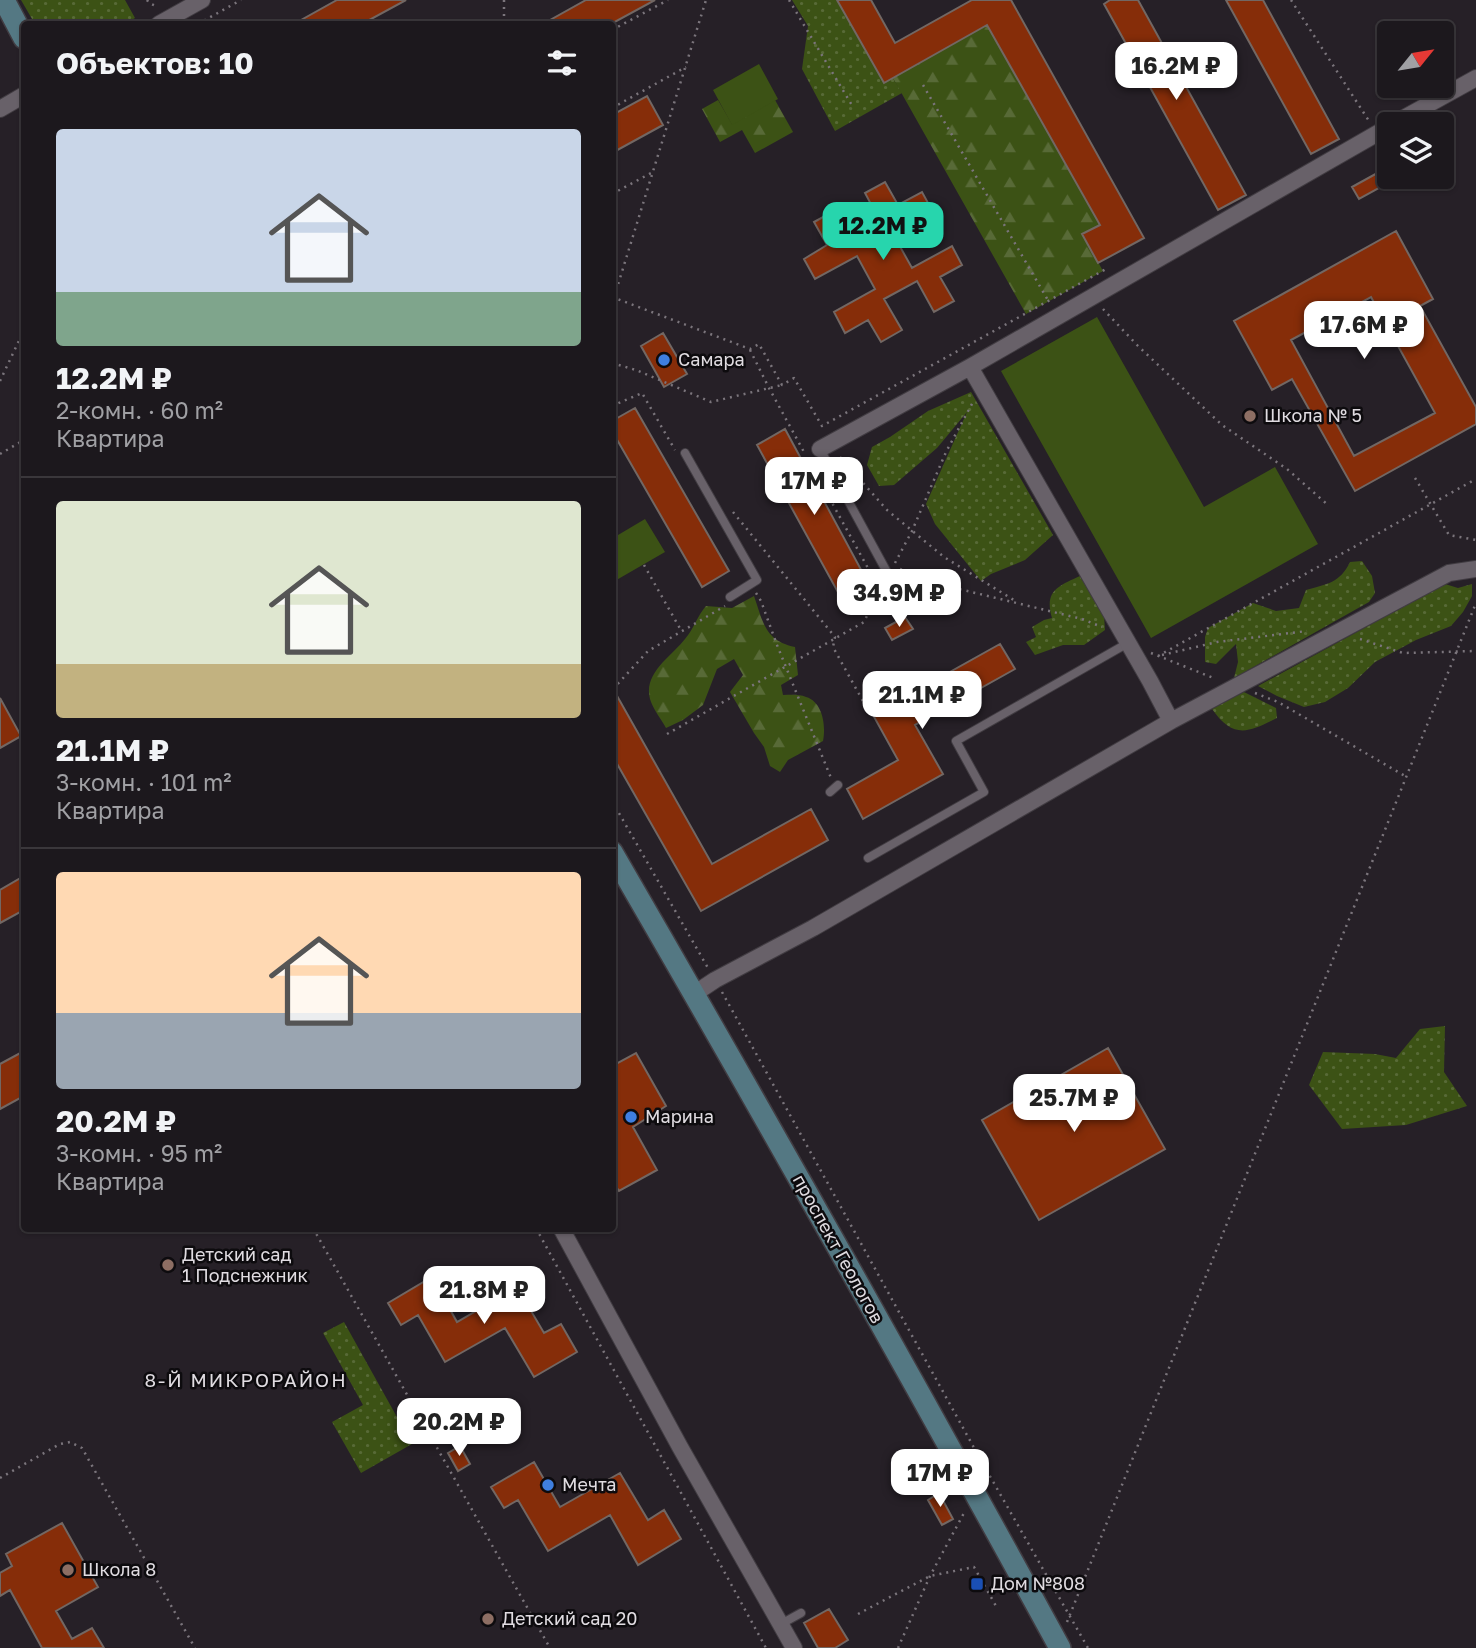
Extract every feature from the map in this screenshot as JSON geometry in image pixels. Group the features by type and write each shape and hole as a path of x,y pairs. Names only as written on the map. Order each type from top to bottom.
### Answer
{"street":[{"path":"4,0 21,31"},
{"path":"177,19 202,0"},
{"path":"1415,112 1476,78"},
{"path":"0,109 21,97"},
{"path":"824,446 970,367 1377,133"},
{"path":"970,367 1171,721"},
{"path":"694,994 1171,721 1448,573 1476,569"},
{"name":"проспект Геологов","path":"616,859 1060,1648"},
{"path":"563,1232 675,1438 794,1648"}],"lane":[{"path":"824,446 900,596"},
{"path":"680,453 757,580 732,599"},
{"path":"868,858 985,792 956,741 1128,643"},
{"path":"781,1624 801,1613"}],"path":[{"path":"203,21 241,0"},
{"path":"504,0 504,21"},
{"path":"616,28 668,0"},
{"path":"616,292 706,0"},
{"path":"789,0 853,107"},
{"path":"1291,0 1370,123"},
{"path":"616,106 686,66"},
{"path":"923,85 1058,316"},
{"path":"616,192 653,172"},
{"path":"1093,297 1101,301 1103,310 1138,346 1222,425 1287,469 1328,505"},
{"path":"616,299 750,349 880,590"},
{"path":"0,381 21,336"},
{"path":"750,349 759,344 782,385"},
{"path":"616,364 710,401 782,385 794,378 822,426"},
{"path":"616,404 642,393 680,453"},
{"path":"977,395 946,452 912,531 893,567 951,587 1082,619 1109,629 1128,643 1158,656 1278,702 1406,777"},
{"path":"0,453 21,442"},
{"path":"824,446 887,510 944,557 1023,605"},
{"path":"1415,478 1449,536 1476,540"},
{"path":"1158,656 1476,479"},
{"path":"726,504 835,637"},
{"path":"644,565 682,632"},
{"path":"667,734 864,622 888,574"},
{"path":"751,584 761,601 834,788"},
{"path":"616,686 648,651 732,599"},
{"path":"1067,1622 1476,603"},
{"path":"835,637 833,647 869,712"},
{"path":"616,808 1088,1648"},
{"path":"315,1232 550,1648"},
{"path":"538,1232 766,1648"},
{"path":"0,1478 60,1444 70,1442 82,1448 195,1648"},
{"path":"898,1648 930,1576 975,1493"},
{"path":"858,1614 930,1576 974,1567 996,1606"}],"green space":[{"path":"21,0 125,0 135,18 130,21 33,21"},
{"path":"792,0 837,0 884,83 893,78 902,93 835,131 802,69 808,26"},
{"path":"987,25 1100,225 1083,235 1103,271 1026,314 893,78"},
{"path":"759,64 778,99 732,125 713,90"},
{"path":"718,100 732,124 775,100 793,132 755,153 742,130 720,142 702,109"},
{"path":"1097,317 1204,507 1275,467 1318,544 1151,638 1001,371"},
{"path":"971,392 1053,535 1025,560 981,581 935,524 926,504 967,412 937,448 894,485 879,486 867,465 872,447 928,411"},
{"path":"645,519 665,552 616,580 616,536"},
{"path":"1362,561 1372,576 1375,593 1369,602 1234,678 1238,662 1236,644 1216,664 1205,662 1205,637 1208,628 1253,603 1276,611 1299,608 1306,590 1337,579 1350,562"},
{"path":"1080,576 1104,616 1105,630 1084,645 1063,645 1035,655 1026,642 1036,637 1032,627 1052,618 1052,595 1059,587"},
{"path":"1445,584 1458,588 1472,584 1472,596 1451,626 1416,640 1375,662 1348,688 1325,702 1304,707 1258,686"},
{"path":"754,596 763,622 771,635 795,647 798,675 781,685 783,695 800,695 812,700 820,709 823,722 823,741 788,760 780,772 770,766 764,747 730,692 743,675 734,659 717,669 703,705 683,720 666,728 650,699 649,690 655,673 688,635 706,606 732,608"},
{"path":"1244,692 1276,708 1277,718 1249,730 1234,729 1227,725 1212,709"},
{"path":"1445,1026 1444,1072 1467,1106 1406,1125 1342,1129 1309,1085 1323,1052 1375,1054 1396,1058 1420,1029"},
{"path":"344,1322 412,1444 361,1473 332,1422 363,1405 323,1333"}],"building":[{"path":"337,0 406,0 368,21 299,21"},
{"path":"586,0 655,0 616,21 548,21"},
{"path":"837,0 871,0 895,43 972,0 1011,0 1144,238 1098,263 1082,234 1100,225 987,25 884,83"},
{"path":"1110,0 1138,0 1246,195 1218,210 1104,4"},
{"path":"1226,0 1263,0 1339,139 1311,154"},
{"path":"647,96 663,125 616,151 616,113"},
{"path":"1377,173 1377,189 1359,199 1352,187"},
{"path":"885,182 898,205 922,192 933,212 893,234 912,268 952,246 962,265 940,277 954,301 934,312 917,281 884,299 902,330 881,342 868,320 845,333 834,312 875,289 857,256 815,279 804,259 827,245 814,222 834,211 850,240 881,223 865,193"},
{"path":"1396,231 1433,299 1420,306 1476,407 1476,424 1355,491 1292,379 1272,390 1234,321","holes":["1371,297 1435,413 1354,456 1291,340"]},
{"name":"Самара","path":"663,333 687,374 664,387 641,346"},
{"path":"635,408 729,571 702,587 616,438 616,419"},
{"path":"785,429 872,590 845,605 757,445"},
{"path":"905,617 913,629 892,640 885,628"},
{"path":"1000,644 1015,669 915,725 943,774 863,819 847,789 898,760 873,715"},
{"path":"616,694 712,864 811,809 828,840 701,911 616,762"},
{"path":"0,698 21,736 0,748"},
{"path":"21,878 21,912 0,923 0,890"},
{"path":"1108,1048 1165,1149 1039,1220 982,1120"},
{"path":"21,1053 21,1098 0,1109 0,1064"},
{"name":"Марина","path":"636,1053 666,1106 633,1127 657,1170 619,1191 616,1186 616,1064"},
{"path":"432,1277 457,1322 517,1287 544,1333 561,1324 577,1352 534,1377 505,1328 445,1362 418,1315 401,1325 388,1303"},
{"path":"460,1446 470,1464 458,1471 448,1453"},
{"path":"534,1462 560,1507 620,1473 648,1520 664,1510 681,1539 638,1565 610,1515 548,1551 518,1500 504,1508 491,1487"},
{"path":"939,1493 953,1519 942,1525 928,1500"},
{"name":"Школа 8","path":"62,1523 98,1587 56,1611 72,1639 92,1628 104,1648 42,1648 10,1590 0,1596 0,1573 12,1566 6,1554"},
{"path":"829,1609 848,1640 835,1648 818,1648 804,1623"}],"place":[{"name":"Самара","path":"664,360"},
{"name":"Школа № 5","path":"1250,416"},
{"name":"Марина","path":"631,1117"},
{"name":"Детский сад 1 Подснежник","path":"168,1265"},
{"name":"Мечта","path":"548,1485"},
{"name":"Школа 8","path":"68,1570"},
{"name":"Дом №808","path":"977,1584"},
{"name":"Детский сад 20","path":"488,1619"}],"district":[{"name":"8-Й МИКРОРАЙОН","path":"246,1380"}]}
